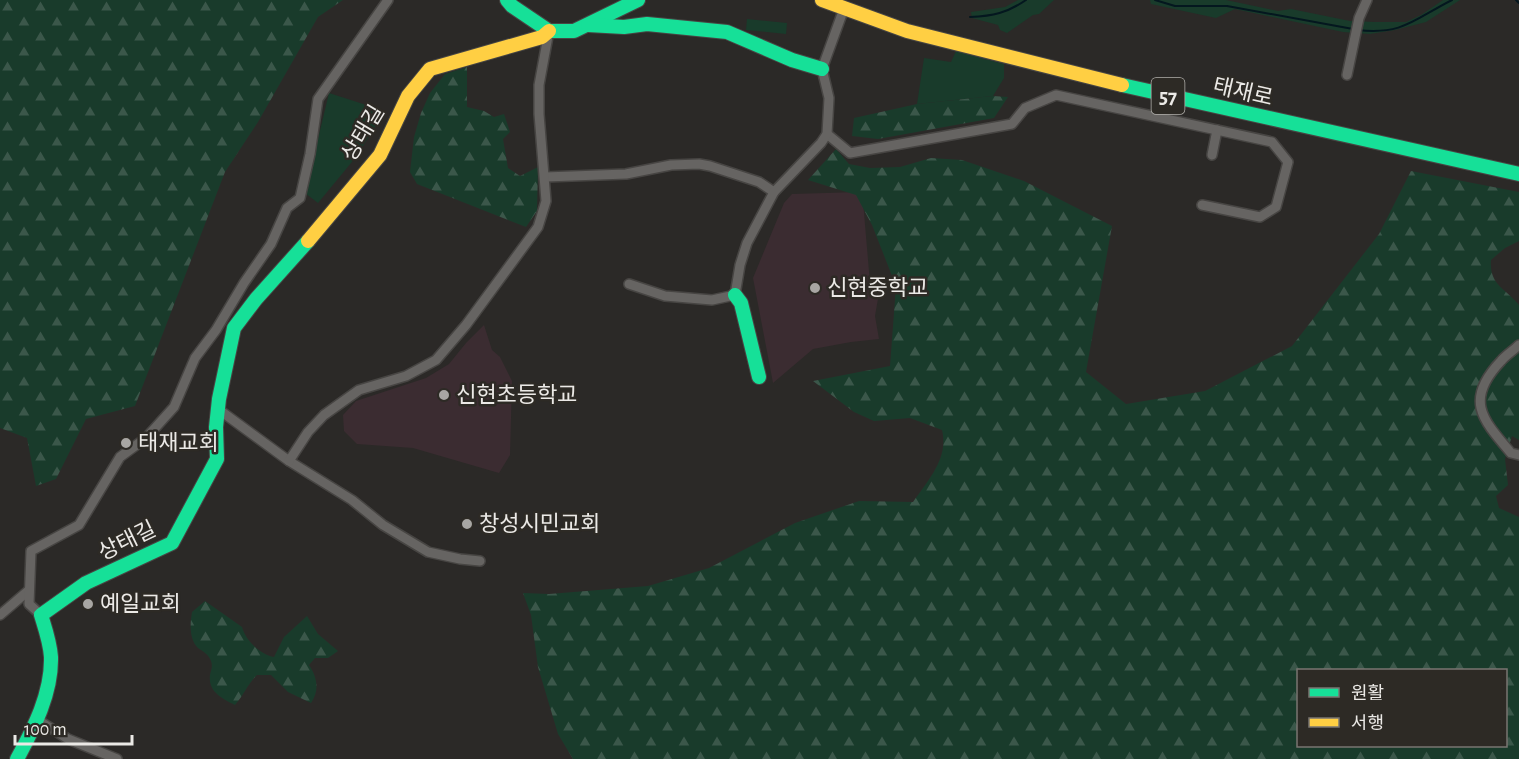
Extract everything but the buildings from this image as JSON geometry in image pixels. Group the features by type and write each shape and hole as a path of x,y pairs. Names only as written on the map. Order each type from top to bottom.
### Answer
{"main road":[{"path":"507,0 549,32"},
{"path":"820,0 842,14 894,28"},
{"name":"태재로","path":"820,0 894,28 1210,106 1519,174"},
{"name":"태재로","path":"820,0 880,19 1144,86 1519,168"},
{"path":"588,25 637,1 647,24"},
{"path":"588,25 624,27 647,24 727,32 792,60 822,69"},
{"name":"상태길","path":"41,615 86,583 172,543 218,459 216,427 218,409 234,328 256,299 317,231 380,155 408,96 430,69 542,37 549,32 574,31 588,25"},
{"path":"735,295 741,303 759,377"},
{"path":"17,759 38,720 48,683 51,656 41,615"}],"street":[{"path":"41,615 29,604 31,552 79,525 120,457 146,438 174,407 195,358 216,330 271,244 287,207 300,198 310,154 318,99 388,0"},
{"path":"1347,75 1359,18 1367,0"},
{"path":"629,284 665,296 712,300 735,295 740,265 747,243 774,192 827,134 829,98 822,69 842,14"},
{"path":"289,460 308,432 324,415 359,390 406,376 436,360 466,325 538,227 546,201 539,85 549,32"},
{"path":"827,134 850,153 1012,124 1025,108 1056,95 1272,142 1288,162 1276,207 1260,217 1202,205"},
{"path":"1212,155 1217,130"},
{"path":"545,177 626,174 671,165 699,164 759,182 774,192"},
{"path":"216,330 232,341"},
{"path":"1519,345 1501,360 1479,394 1481,414 1511,453 1519,455"},
{"path":"218,409 289,460 352,500 383,525 428,552 460,560 480,561"},
{"path":"0,615 28,591"},
{"path":"38,720 68,739 117,759"}],"shaded area":[{"name":"신현중학교","path":"860,192 863,201 870,283 879,293 875,316 879,339 813,349 773,383 753,278 784,203 792,194"},
{"name":"신현초등학교","path":"484,325 492,350 500,357 512,381 510,455 499,473 413,448 357,444 344,431 343,415 356,401 426,378 449,364"}],"green space":[{"path":"0,0 343,0 318,17 258,122 225,172 135,406 86,419 56,479 36,486 27,438 0,428"},
{"path":"1018,0 1054,0 1039,14 1033,15 1007,33 1000,30 998,25 972,18 971,12 1005,7"},
{"path":"1150,0 1226,0 1278,11 1291,9 1350,21 1406,22 1443,0 1460,0 1426,22 1370,34 1343,32 1235,9 1216,18 1151,4"},
{"path":"747,19 787,23 786,34 746,30"},
{"path":"956,51 1004,64 1004,78 993,96 917,104 924,58 951,62"},
{"path":"467,67 467,107 484,111 494,117 504,114 510,132 503,139 508,168 520,176 538,167 537,211 526,227 417,184 410,172 414,137 430,93 445,74"},
{"path":"329,93 385,111 356,157 318,203 305,193"},
{"path":"993,96 1008,97 994,118 878,139 852,136 854,118 917,104"},
{"path":"836,149 849,164 870,168 900,167 931,158 962,160 1024,181 1112,226 1086,372 1126,404 1205,391 1292,346 1379,234 1411,171 1519,192 1519,241 1505,248 1491,260 1491,268 1495,281 1519,305 1519,440 1512,436 1505,459 1508,485 1496,496 1499,508 1519,517 1519,759 573,759 558,734 538,667 531,615 523,593 549,594 648,586 709,568 795,523 859,501 913,502 936,468 943,450 942,430 910,418 874,421 854,412 813,381 890,366 896,286 872,225 856,195 808,180"},
{"path":"205,601 242,627 250,642 259,650 274,657 284,637 307,616 318,634 338,651 328,658 315,658 309,665 316,684 316,693 311,703 288,692 271,675 257,675 235,705 217,694 210,681 211,661 195,644 191,631 192,612"}],"waterway":[{"path":"970,17 999,13 1026,0"},
{"path":"1155,0 1175,6 1227,6 1353,29"},
{"path":"1358,30 1398,28 1452,0"},
{"path":"1516,0 1519,3"}],"traffic: fast":[{"path":"507,0 512,6 549,31 574,31 638,0"},
{"path":"588,25 624,27 647,24 727,32 792,60 822,69"},
{"path":"1122,85 1519,174"},
{"path":"17,759 45,697 51,670 50,651 41,615 86,583 172,543 217,459 216,427 219,399 234,328 256,299 308,241"},
{"path":"735,295 741,303 759,377"}],"traffic: slow":[{"path":"822,0 907,31 1122,85"},
{"path":"308,241 380,155 408,96 430,69 542,37 549,31"}],"place":[{"name":"신현중학교","path":"815,288"},
{"name":"신현초등학교","path":"444,395"},
{"name":"태재교회","path":"126,443"},
{"name":"창성시민교회","path":"467,524"},
{"name":"예일교회","path":"88,604"}]}
